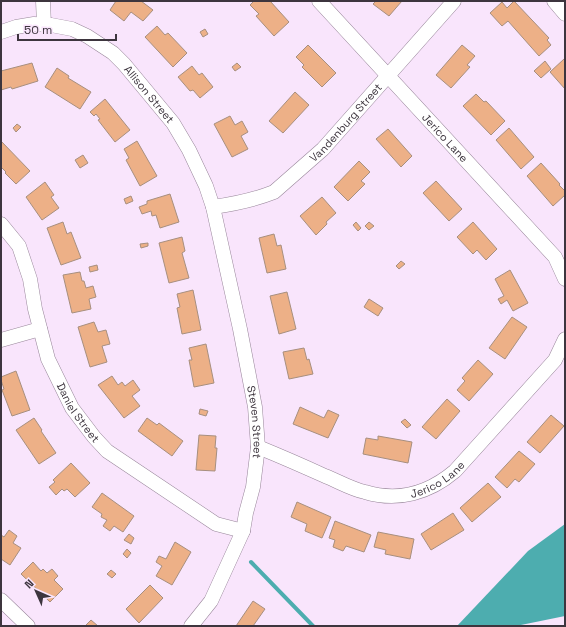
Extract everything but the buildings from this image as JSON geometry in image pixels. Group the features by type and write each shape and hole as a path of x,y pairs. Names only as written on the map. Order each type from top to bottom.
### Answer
{"street":[{"path":"43,1 44,24"},
{"name":"Jerico Lane","path":"319,1 555,257 565,279"},
{"name":"Vandenburg Street","path":"213,207 239,203 274,192 323,149 454,1"},
{"path":"554,1 565,14"},
{"name":"Allison Street","path":"1,32 16,27 44,24 72,29 113,53 173,123 189,150 206,186 213,207"},
{"name":"Steven Street","path":"191,626 211,601 243,532 254,479 258,447 253,399 240,329 213,207"},
{"name":"Daniel Street","path":"1,224 19,246 30,279 35,309 48,359 72,408 94,437 107,451 216,524 243,532"},
{"path":"1,340 40,329"},
{"name":"Jerico Lane","path":"258,447 364,492 383,496 401,496 425,490 446,479 455,471 555,360 565,338"},
{"path":"1,600 28,626"}],"shaded area":[{"path":"565,524 565,616 516,626 457,626 528,551"}],"waterway":[{"path":"251,562 313,626"}]}
